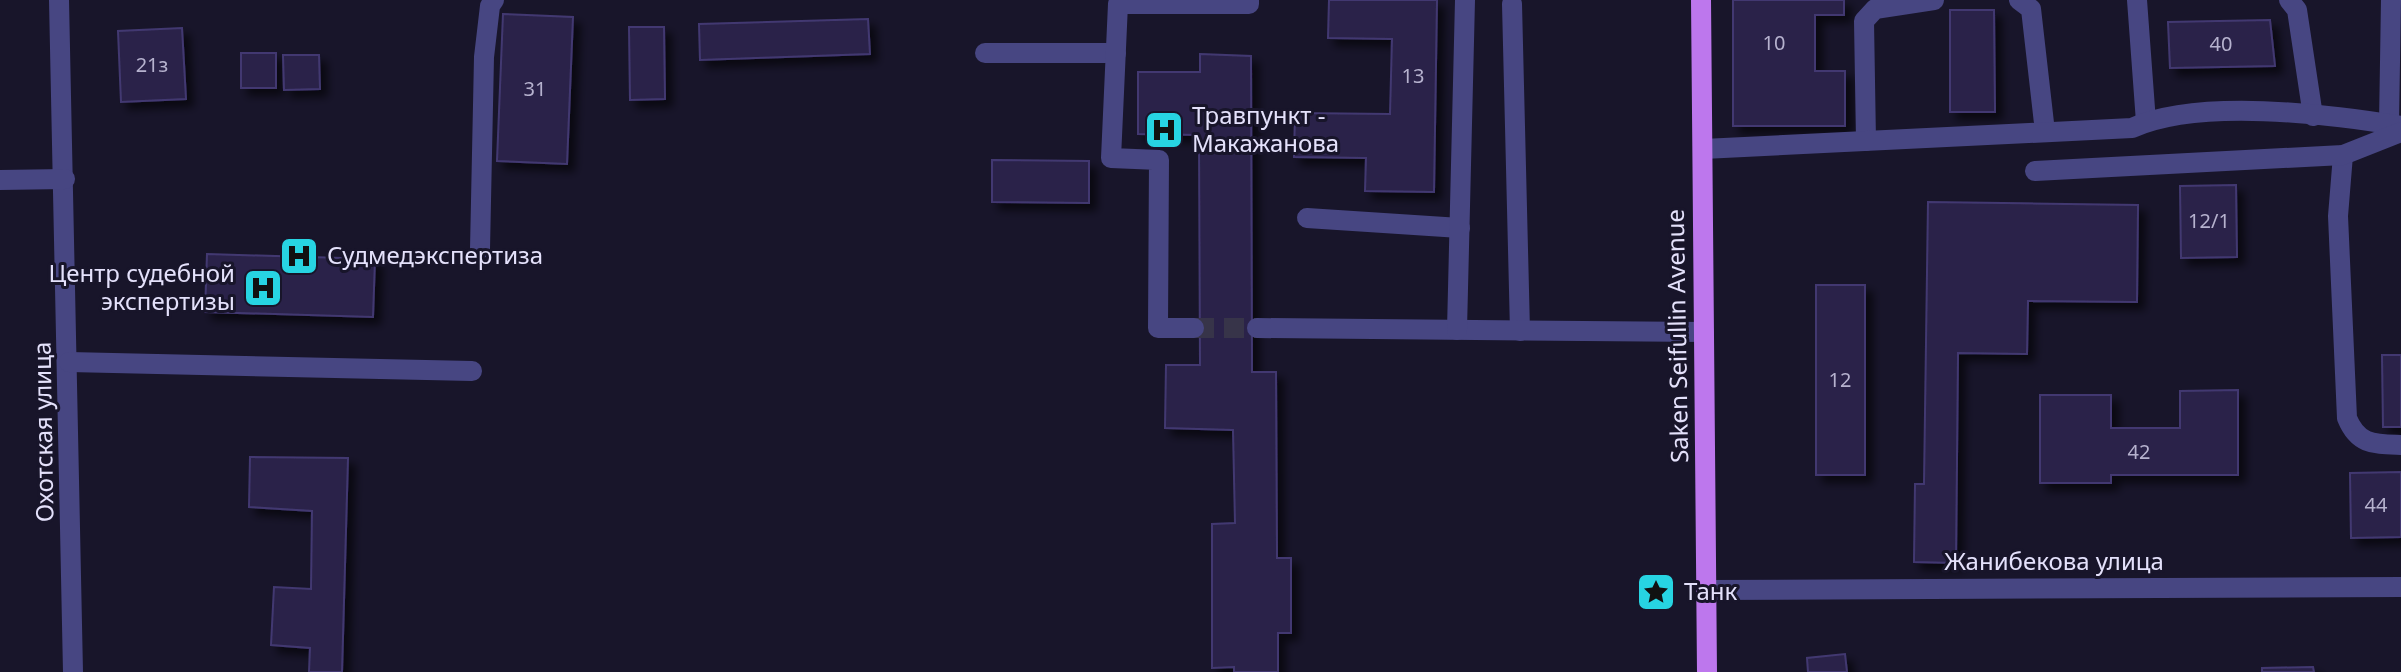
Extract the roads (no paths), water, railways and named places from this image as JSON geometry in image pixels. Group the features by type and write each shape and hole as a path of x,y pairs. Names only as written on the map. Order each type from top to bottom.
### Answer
{"main road":[{"name":"Saken Seifullin Avenue","path":"1701,0 1707,672"}],"street":[{"name":"Охотская улица","path":"59,0 69,362 73,672"},
{"path":"480,249 484,57 490,6 494,0"},
{"path":"1194,328 1158,328 1159,160 1111,158 1118,4 1249,4 1249,0"},
{"path":"1457,330 1465,0"},
{"path":"1866,141 1864,21 1875,9 1934,0"},
{"path":"2019,0 2031,9 2045,132"},
{"path":"2137,0 2146,122"},
{"path":"2289,0 2297,10 2313,116"},
{"path":"2391,0 2397,127"},
{"path":"1512,4 1520,331"},
{"path":"985,53 1116,53"},
{"path":"1703,149 2132,128 2161,116 2231,112 2313,116 2397,127"},
{"path":"2035,171 2343,155 2397,127"},
{"path":"2343,155 2338,216 2347,418 2353,434 2365,443 2401,445"},
{"path":"0,180 65,179"},
{"path":"1307,218 1460,228"},
{"path":"1257,328 1704,332"},
{"path":"69,362 472,371"},
{"name":"Жанибекова улица","path":"1707,590 2401,587"}],"tunnel":[{"path":"1194,328 1257,328"}],"place":[{"name":"Травпункт - Макажанова","path":"1164,130"},
{"name":"Судмедэкспертиза","path":"299,256"},
{"name":"Центр судебной экспертизы","path":"263,288"},
{"name":"Танк","path":"1656,592"}]}
